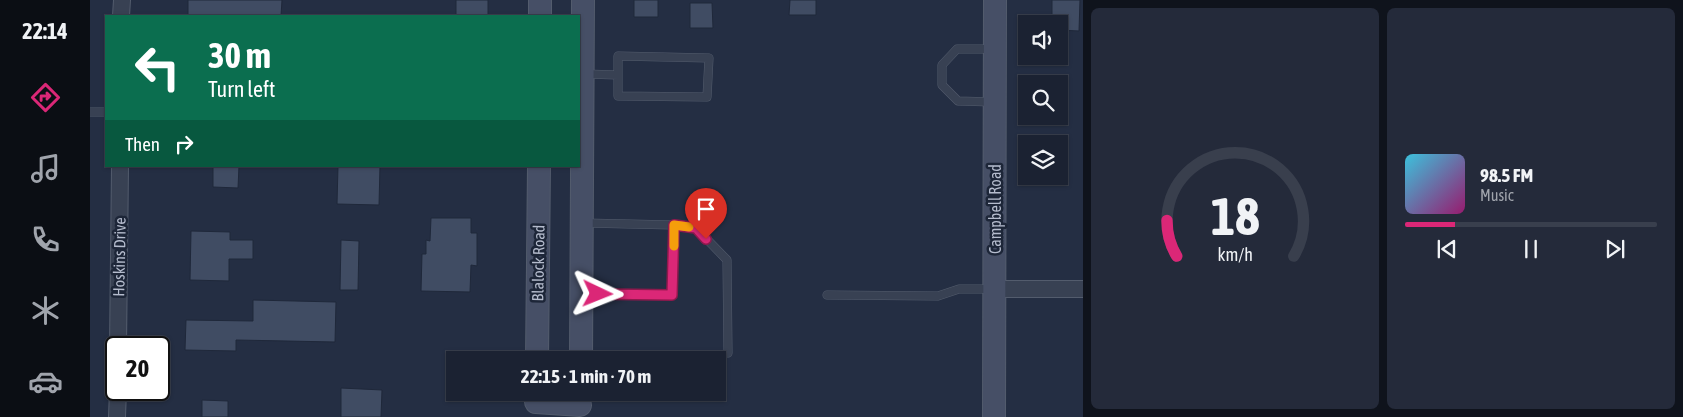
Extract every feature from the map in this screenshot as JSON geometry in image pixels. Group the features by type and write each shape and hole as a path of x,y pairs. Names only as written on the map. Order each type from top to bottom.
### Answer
{"main road":[{"path":"540,0 540,15"},
{"path":"581,351 581,78 583,0"},
{"name":"Campbell Road","path":"994,417 996,289 995,0"},
{"name":"Blalock Road","path":"536,351 539,167"},
{"path":"536,404 580,405"}],"street":[{"path":"121,15 122,0"},
{"name":"Hoskins Drive","path":"118,336 120,167"},
{"path":"996,289 1083,289"},
{"path":"117,417 118,401"}],"lane":[{"path":"994,49 956,49 942,65 942,85 958,101 995,102"},
{"path":"618,56 709,58 707,97 618,96 618,75 618,56"},
{"path":"581,78 618,75"},
{"path":"90,112 105,112"},
{"path":"582,223 674,225 696,228 727,260 728,353"},
{"path":"581,294 672,295 674,225"},
{"path":"827,296 938,296 959,289 996,289"}],"building":[{"path":"188,0 282,0 281,15 188,15"},
{"path":"456,0 488,0 488,15 456,15"},
{"path":"634,0 658,0 658,17 634,17"},
{"path":"790,0 816,0 816,15 789,15"},
{"path":"1052,0 1080,0 1079,31 1068,30 1068,15 1052,15"},
{"path":"690,3 712,3 713,28 690,28"},
{"path":"213,167 239,167 238,188 213,187"},
{"path":"338,167 380,167 379,205 337,204"},
{"path":"431,218 471,218 471,233 477,233 477,266 471,265 470,292 421,291 422,254 426,254 426,240 430,241"},
{"path":"191,231 230,232 230,240 253,240 253,259 229,259 229,281 190,280"},
{"path":"341,240 359,241 358,290 340,290"},
{"path":"253,300 336,302 335,342 236,340 236,351 185,350 186,320 253,321"},
{"path":"341,388 382,390 381,417 341,417"},
{"path":"202,400 228,401 228,417 202,417"}],"slow traffic":[{"path":"674,246 674,225 689,227"}],"route":[{"path":"598,294 631,296 672,295 674,225 696,228 706,239"}]}
